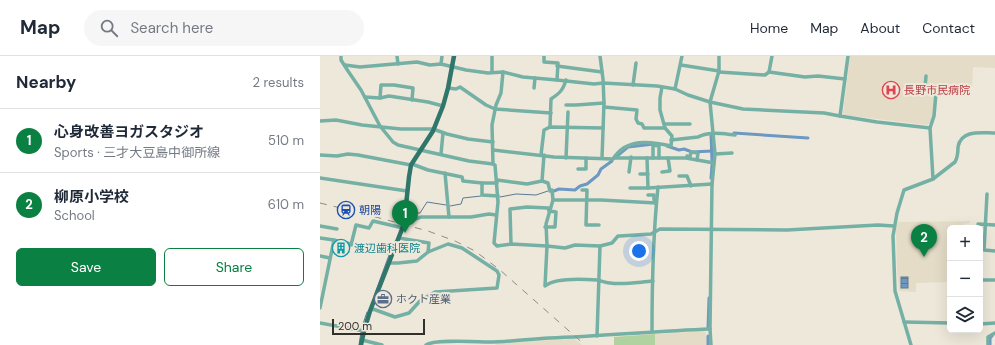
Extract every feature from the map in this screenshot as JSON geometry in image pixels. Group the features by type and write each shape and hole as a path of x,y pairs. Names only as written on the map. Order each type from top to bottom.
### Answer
{"main road":[{"path":"361,342 370,311 403,228 412,164 433,129 443,106 454,56"}],"street":[{"path":"341,56 341,60 365,97 380,126 393,142 398,145 469,161 493,164"},
{"path":"397,56 398,64"},
{"path":"441,64 442,56"},
{"path":"492,56 492,72"},
{"path":"544,56 544,62 558,63 557,80"},
{"path":"600,56 604,105 602,158"},
{"path":"676,89 682,56"},
{"path":"711,345 712,184 715,154 710,102 719,71 719,56"},
{"path":"769,72 772,56"},
{"path":"840,116 848,56"},
{"path":"345,65 360,67 417,62 430,65 441,64 452,68 503,72 523,77 566,80 594,84 603,83 662,86 676,89 688,95 710,102 743,109 824,113 877,122 930,128"},
{"path":"633,85 636,63"},
{"path":"681,65 719,71 766,75 769,72 805,78 818,76 845,79"},
{"path":"557,66 602,72"},
{"path":"503,72 500,93 492,125 493,164 495,165 498,196 494,243 497,246 511,244 565,248 575,245 600,246 612,243 618,236 651,234 660,230 788,230 878,225 894,226"},
{"path":"926,76 925,87 932,88 936,93 934,116 930,128 933,179"},
{"path":"534,88 536,78"},
{"path":"550,127 551,99 560,94 564,88 566,80"},
{"path":"380,98 381,85 394,85 413,88 412,100"},
{"path":"614,158 615,155 630,144 653,142 671,146 672,136 665,126 660,110 662,86"},
{"path":"448,88 456,89 460,87 486,105 495,109 551,113"},
{"path":"365,97 380,98 389,96 428,102 443,106"},
{"path":"566,105 604,105 638,110 637,121 642,124 644,128 690,124"},
{"path":"566,158 568,112"},
{"path":"320,121 336,120 413,130 433,129 472,140 493,142"},
{"path":"542,181 544,130 550,127 603,128"},
{"path":"441,154 443,133"},
{"path":"911,345 895,291 893,236 894,226 904,190 933,179 955,162 958,159 958,147 962,138 968,134 995,133"},
{"path":"671,140 713,134 735,135"},
{"path":"653,158 653,145 659,146 659,158"},
{"path":"493,150 566,158 680,158 714,163"},
{"path":"680,158 680,156 690,157 691,152 698,153 697,160"},
{"path":"715,154 732,153"},
{"path":"320,155 337,156 348,154 412,164 428,170 462,176 463,181 482,183 497,181 527,184 542,181 548,183 550,191 552,190 553,200 545,227 547,246 545,286 549,283 558,281 598,280 609,283 653,281"},
{"path":"629,172 631,157"},
{"path":"578,169 586,169 586,158"},
{"path":"647,158 648,188"},
{"path":"662,172 670,171 668,158"},
{"path":"445,173 449,217"},
{"path":"640,174 648,174"},
{"path":"679,176 687,176 691,186"},
{"path":"320,178 407,191"},
{"path":"482,183 482,195 498,196"},
{"path":"630,188 658,188 712,184"},
{"path":"655,203 658,188"},
{"path":"582,200 582,189 587,190 586,225 599,225"},
{"path":"987,194 984,250 995,251"},
{"path":"648,195 654,195 655,203 652,331"},
{"path":"553,200 655,203"},
{"path":"511,244 512,228 510,209 527,207 548,208 549,211 556,212 555,227 545,227"},
{"path":"404,222 409,222 421,217 471,217 489,214 496,215"},
{"path":"351,244 356,225 369,228 373,221 403,228"},
{"path":"978,224 995,225"},
{"path":"320,226 337,229"},
{"path":"320,238 392,254"},
{"path":"399,238 429,243 428,252"},
{"path":"320,308 334,240"},
{"path":"370,311 373,310 395,317 409,313 420,301 435,292 497,288 499,274 497,271 462,248 448,244 428,252 417,261 398,263 389,262"},
{"path":"597,336 600,246"},
{"path":"320,256 330,258"},
{"path":"983,280 995,280"},
{"path":"904,322 947,323"},
{"path":"320,323 364,331"},
{"path":"983,324 995,323"},
{"path":"426,345 429,343 442,342 493,343 652,331 710,329"},
{"path":"988,345 988,337 995,333"},
{"path":"361,342 382,345"}],"shaded area":[{"name":"長野市民病院","path":"850,56 995,56 995,68 973,67 972,87 940,88 935,92 933,118 927,125 844,115"},
{"path":"970,221 970,223 964,225 947,225 947,282 916,283 916,292 899,291 896,228 898,222"},
{"path":"706,332 707,345 614,345 614,337"},
{"path":"575,339 582,345 495,345 499,342"}],"green space":[{"path":"655,334 655,345 614,345 614,337"}],"water":[{"path":"901,277 908,277 908,288 901,288"}],"waterway":[{"path":"734,133 808,138"},
{"path":"711,135 712,161"},
{"path":"617,156 628,147 654,144"},
{"path":"667,146 692,152 712,151"},
{"path":"554,191 559,189 575,190 580,186 587,184 598,175 601,169 612,161"},
{"path":"711,178 712,165"},
{"path":"500,197 516,194 536,195 548,191"},
{"path":"450,206 461,204 463,198 481,196"},
{"path":"412,219 415,213 420,213 427,202 446,205"},
{"path":"391,251 395,241"},
{"path":"374,296 389,255"},
{"path":"708,328 709,298"},
{"path":"362,327 367,312"},
{"path":"359,345 361,332"},
{"path":"708,336 708,345"},
{"path":"990,345 990,338 992,336"}],"railway":[{"path":"320,203 428,231 455,241 475,251 500,270 585,345"}],"place":[{"name":"長野市民病院","path":"891,90"},
{"name":"朝陽","path":"346,210"},
{"name":"心身改善ヨガスタジオ","path":"405,233"},
{"name":"渡辺歯科医院","path":"341,248"},
{"name":"柳原小学校","path":"924,257"},
{"name":"ホクト産業","path":"383,299"}]}
